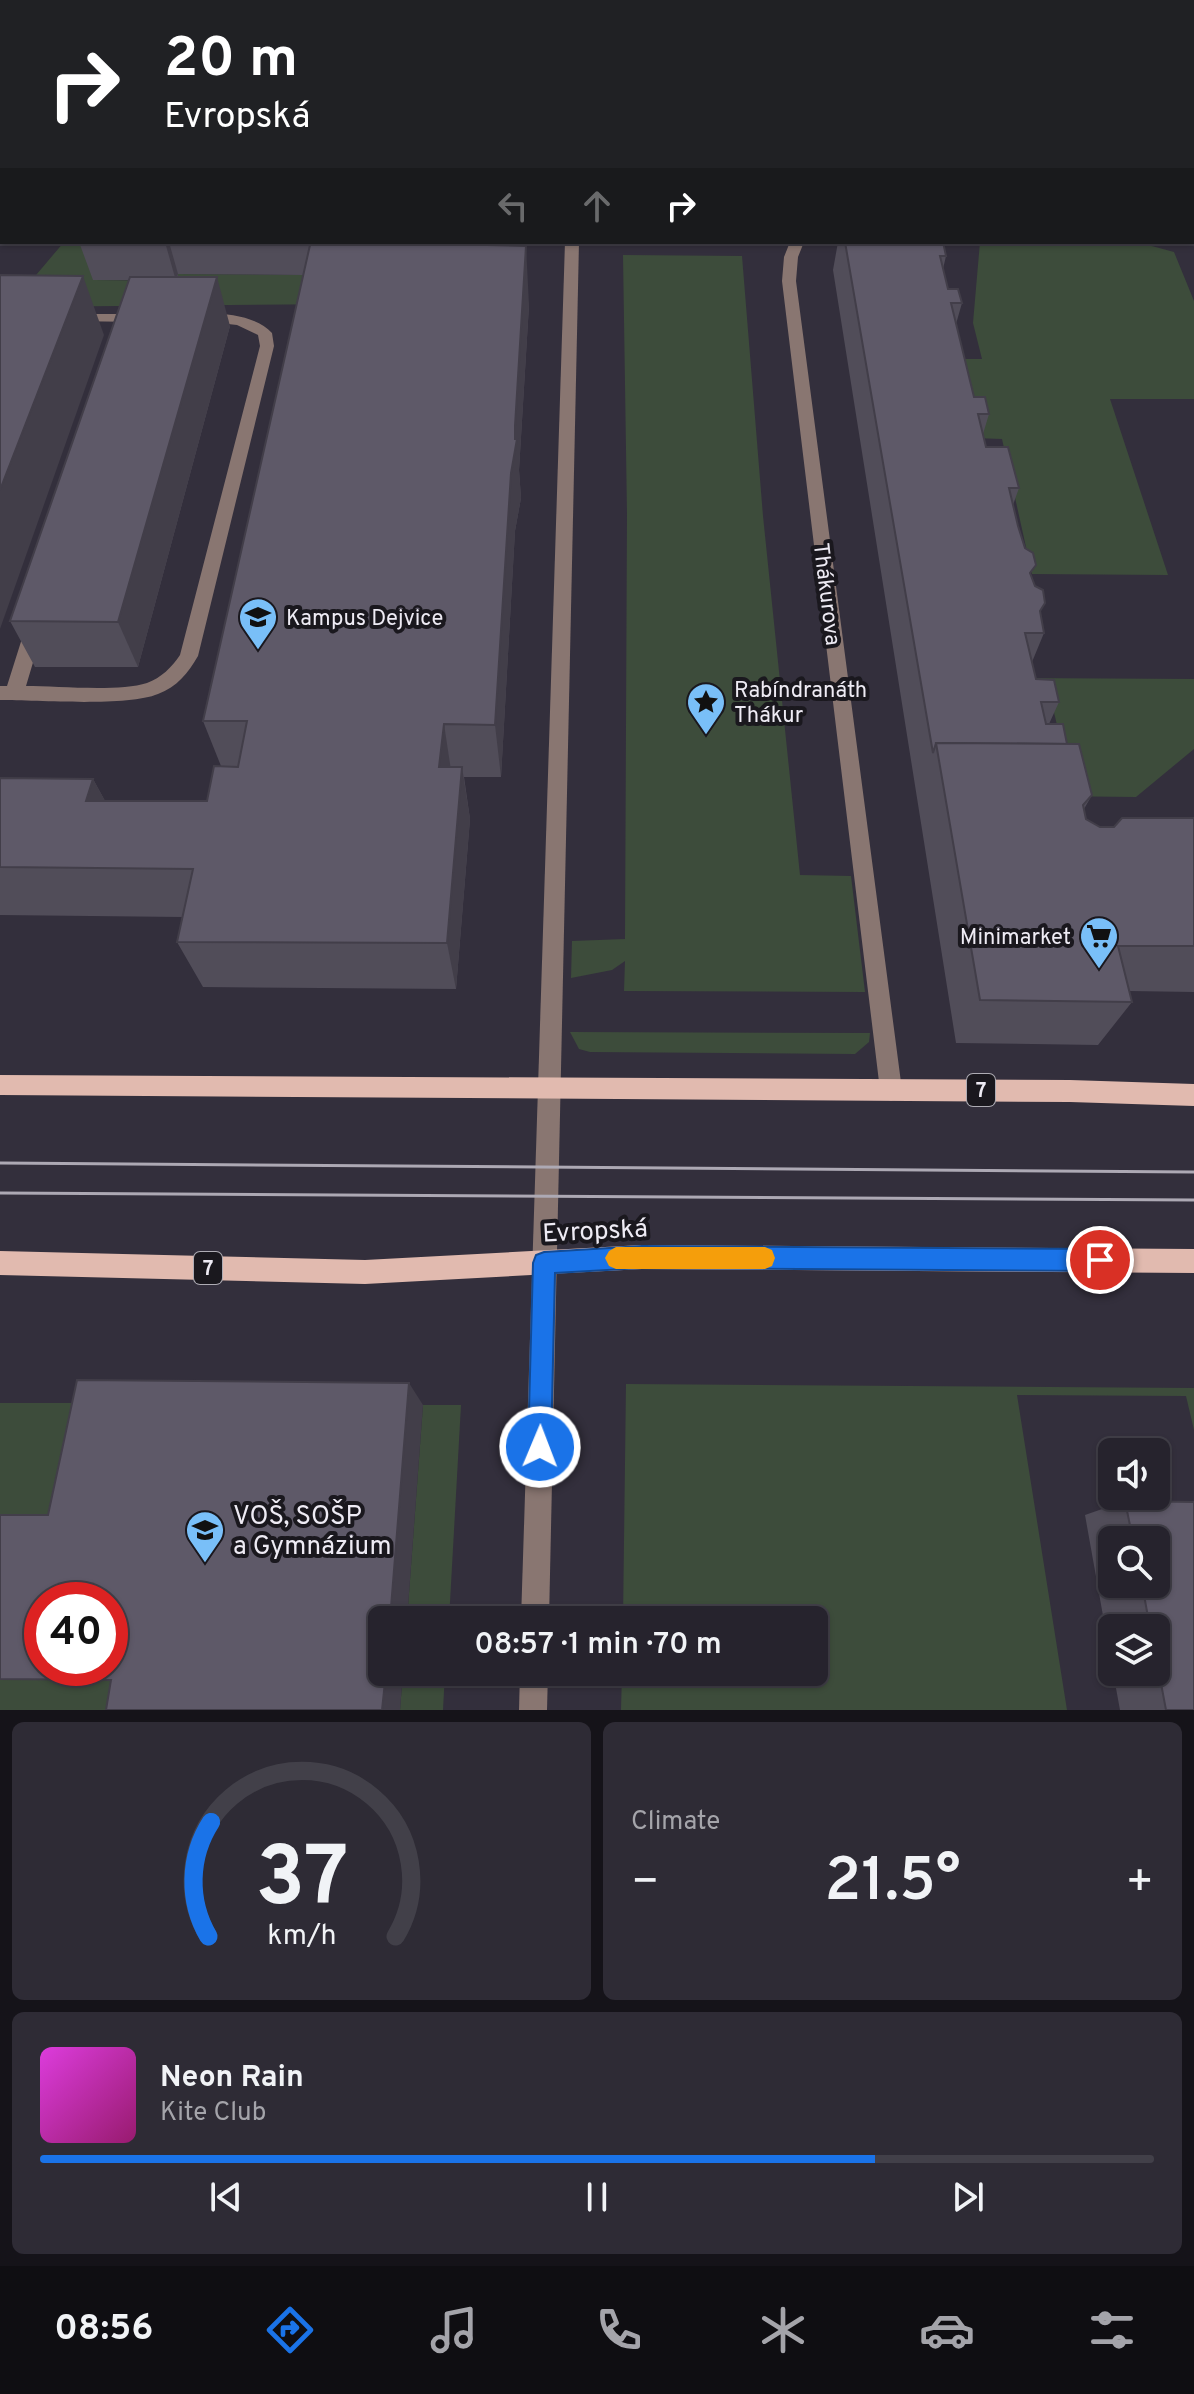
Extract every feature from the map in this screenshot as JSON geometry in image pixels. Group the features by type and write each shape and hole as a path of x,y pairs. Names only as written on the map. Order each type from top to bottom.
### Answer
{"main road":[{"name":"7","path":"0,1085 891,1090 1194,1095"},
{"name":"Evropská","path":"0,1263 365,1272 642,1257 1194,1261"}],"street":[{"path":"535,1606 572,244"},
{"name":"Thákurova","path":"796,244 791,257 789,281 891,1090"},
{"path":"60,318 131,325 161,317"},
{"path":"38,618 7,694 130,693 153,689 178,673 189,656 267,346 265,333 248,323 230,317 189,317"},
{"path":"533,1710 534,1686"}],"green space":[{"path":"62,244 106,244 94,280 176,281 178,274 343,275 353,304 9,307"},
{"path":"980,244 1144,244 1174,252 1194,301 1194,399 1110,399 1168,575 1032,574 1002,439 974,438 956,359 982,359 973,323"},
{"path":"623,255 742,256 763,516 800,875 851,876 865,992 624,991 625,961 612,970 571,978 572,941 625,939 627,514"},
{"path":"1006,678 1194,679 1194,749 1136,797 1048,796 1073,792 1047,683"},
{"path":"570,1032 870,1033 869,1042 855,1054 590,1052 579,1049"},
{"path":"626,1384 1194,1388 1194,1430 1186,1396 1017,1395 1067,1710 621,1710 622,1686 828,1686 828,1606 623,1606"},
{"path":"0,1403 92,1403 66,1528 0,1528"},
{"path":"423,1405 461,1405 450,1606 408,1606"},
{"path":"0,1679 24,1679 24,1686 128,1686 128,1680 151,1680 146,1710 0,1710"},
{"path":"402,1686 444,1686 443,1710 400,1710"}],"building":[{"path":"845,244 943,244 946,256 940,256 948,289 958,289 962,303 951,303 974,397 985,397 989,414 978,414 986,447 1008,447 1019,488 1009,488 1018,526 1025,548 1033,553 1036,565 1030,573 1035,586 1043,590 1045,603 1040,611 1044,633 1025,633 1036,679 1054,680 1059,702 1041,702 1046,724 1063,724 1067,744 936,743 933,753"},
{"path":"310,245 526,246 515,426 517,439 511,473 495,725 444,724 439,767 462,767 447,943 177,942 193,869 0,867 0,778 93,779 86,801 207,801 214,766 238,767 247,721 203,721"},
{"path":"0,275 83,276 0,490"},
{"path":"130,277 217,277 118,622 10,621"},
{"path":"936,743 1079,744 1092,795 1083,805 1086,819 1100,827 1114,827 1122,818 1194,818 1194,946 1118,946 1132,1002 980,1000"},
{"name":"VOŠ, SOŠP a Gymnázium","path":"77,1380 409,1383 391,1606 368,1606 368,1686 385,1686 382,1710 106,1710 110,1686 128,1686 128,1582 24,1582 24,1679 0,1679 0,1515 48,1515"},
{"path":"1170,1502 1194,1502 1194,1710 1166,1710 1161,1686 1170,1686 1170,1614 1147,1614 1145,1598 1170,1598 1170,1526 1130,1526 1127,1510 1170,1510"}],"tram line":[{"path":"0,1163 1194,1172"},
{"path":"0,1193 1194,1200"}],"slow traffic":[{"path":"616,1258 765,1258"}],"place":[{"name":"Kampus Dejvice","path":"258,651"},
{"name":"Rabíndranáth Thákur","path":"706,736"},
{"name":"Minimarket","path":"1099,970"},
{"name":"VOŠ, SOŠP a Gymnázium","path":"205,1564"}],"route":[{"path":"540,1447 544,1263 642,1257 1100,1260"}]}
